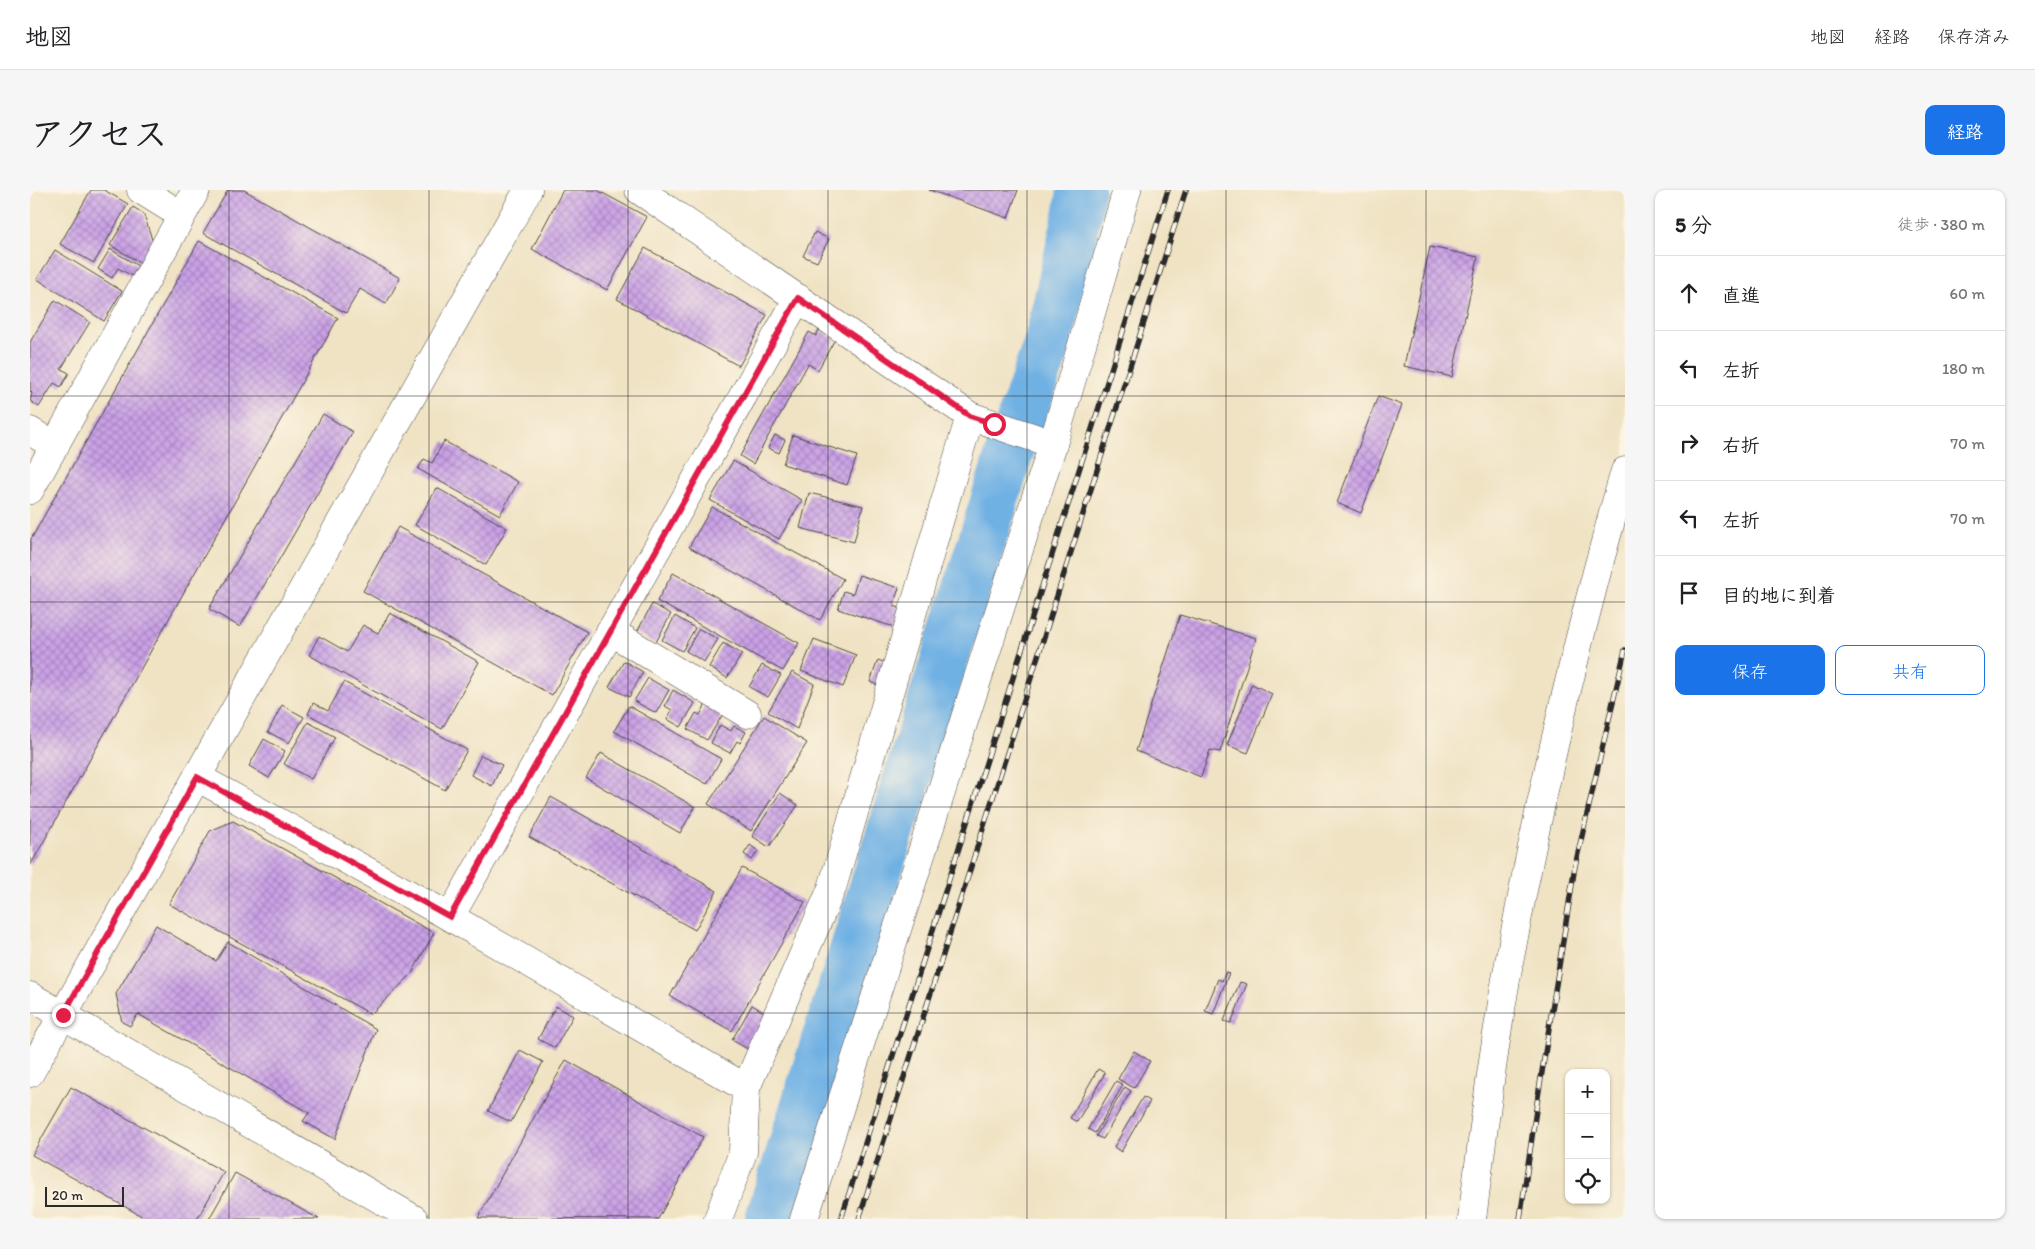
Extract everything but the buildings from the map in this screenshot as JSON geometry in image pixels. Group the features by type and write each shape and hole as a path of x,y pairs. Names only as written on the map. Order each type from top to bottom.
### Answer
{"street":[{"path":"141,190 181,215"},
{"path":"30,490 196,190"},
{"path":"30,1073 528,190"},
{"path":"639,190 982,420 1046,442"},
{"path":"804,1219 1046,442 1127,190"},
{"path":"450,917 798,298"},
{"path":"718,1219 743,1152 746,1088 832,888 982,420"},
{"path":"30,431 55,446"},
{"path":"1472,1219 1488,1100 1516,924 1544,791 1594,579 1625,471"},
{"path":"610,632 747,714"},
{"path":"197,777 450,917 746,1088"},
{"path":"30,996 402,1216"}],"waterway":[{"path":"769,1219 1011,448 1048,342 1078,211 1081,190"}],"railway":[{"path":"841,1219 1168,190"},
{"path":"859,1219 1186,190"},
{"path":"1520,1219 1575,866 1625,650"}],"route":[{"path":"63,1015 197,777 450,917 798,298 970,416 994,424"}]}
